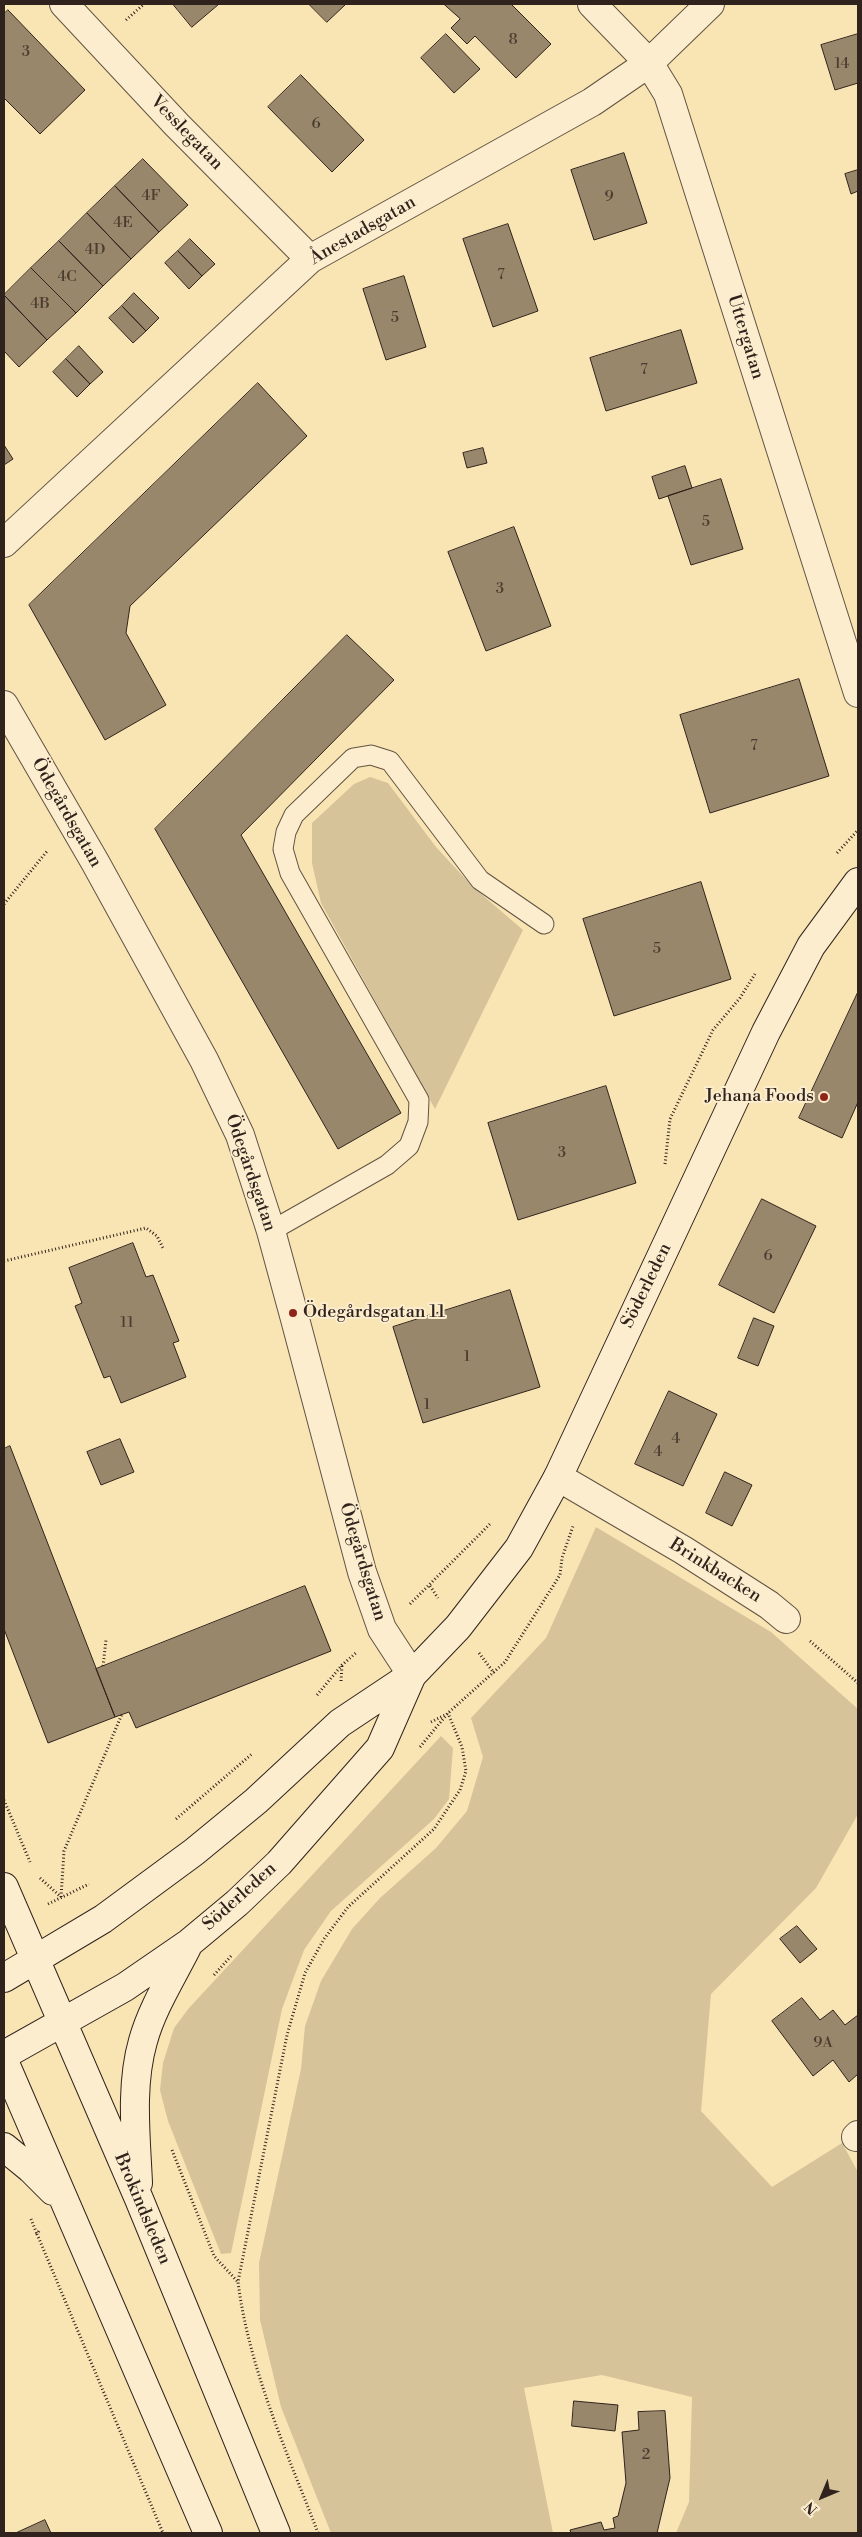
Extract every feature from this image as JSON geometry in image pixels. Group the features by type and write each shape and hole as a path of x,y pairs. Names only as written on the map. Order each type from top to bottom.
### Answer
{"main road":[{"name":"Vesslegatan","path":"64,4 177,125 310,259"},
{"name":"Uttergatan","path":"592,4 649,63 668,94 858,692"},
{"name":"Ånestadsgatan","path":"4,543 310,259 592,102 649,63 710,4"},
{"name":"Ödegårdsgatan","path":"4,705 72,822 204,1060 240,1135 271,1231 362,1572 382,1629 412,1674"},
{"name":"Söderleden","path":"4,1978 103,1919 194,1852 256,1801 340,1723 412,1674 458,1627 519,1548 558,1477 766,1032 811,946 858,882"},
{"name":"Brinkbacken","path":"558,1477 683,1550 768,1605 786,1619"},
{"name":"Söderleden","path":"4,2055 125,1987 189,1944 237,1903 278,1863 380,1748 412,1674"},
{"name":"Brokindsleden","path":"4,1887 139,2199 276,2533"},
{"path":"139,2199 135,2103 143,2041 153,2014 189,1944"},
{"path":"4,2062 62,2201 208,2533"},
{"path":"4,2147 31,2169 62,2201"}],"lane":[{"path":"271,1231 388,1165 409,1146 418,1122 419,1100 290,873 282,849 286,832 294,815 353,758 371,755 390,761 480,880 544,924"}],"path":[{"path":"4,904 72,822"},
{"path":"835,855 858,830"},
{"path":"665,1166 670,1118 713,1030 740,998 756,972"},
{"path":"4,1261 146,1228 157,1236 164,1250"},
{"path":"310,1702 342,1665 430,1586 493,1520"},
{"path":"786,1619 858,1683"},
{"path":"103,1666 106,1640"},
{"path":"318,2533 267,2401 241,2305 238,2282 287,2035 305,1973 324,1939 348,1907 434,1829 460,1790 466,1771 462,1748 448,1713 417,1750"},
{"path":"61,1897 64,1852 122,1714"},
{"path":"168,1825 255,1751"},
{"path":"4,1800 32,1866"},
{"path":"36,1872 61,1897"},
{"path":"61,1897 96,1880"},
{"path":"209,1980 235,1951"},
{"path":"171,2148 214,2256 238,2282"},
{"path":"62,2201 37,2234 163,2533"}],"shaded area":[{"path":"370,777 388,783 436,847 473,887 523,930 435,1109 321,903 312,863 312,823 354,784"},
{"path":"596,1527 771,1632 858,1709 858,1814 816,1888 711,1994 701,2111 772,2187 842,2143 858,2172 858,2533 676,2533 689,2502 692,2397 602,2375 524,2388 553,2533 331,2533 281,2407 260,2320 259,2263 301,2069 305,2026 321,1981 352,1929 380,1898 436,1848 467,1811 483,1757 471,1718 546,1638"},
{"path":"441,1736 453,1748 449,1799 434,1819 331,1911 304,1950 282,2009 231,2253 221,2254 168,2121 160,2090 163,2063 174,2028 189,2008"}],"building":[{"path":"173,4 219,4 192,27"},
{"path":"309,4 346,4 327,22"},
{"path":"444,4 511,4 551,44 516,78 475,36 467,44 451,28 460,19"},
{"path":"8,10 85,90 40,134 4,98 4,14"},
{"path":"446,34 480,69 454,93 421,58"},
{"path":"858,34 858,83 835,90 821,45"},
{"path":"301,75 364,140 332,172 268,107"},
{"path":"624,153 647,223 594,240 571,170"},
{"path":"143,159 188,205 159,232 115,186"},
{"path":"858,170 858,191 851,194 845,174"},
{"path":"115,186 159,232 131,259 87,213"},
{"path":"87,213 131,259 103,286 59,241"},
{"path":"508,224 538,311 493,327 463,239"},
{"path":"190,239 215,264 202,276 178,251"},
{"path":"59,241 103,286 76,313 31,268"},
{"path":"178,251 202,276 189,289 165,263"},
{"path":"31,268 76,313 47,340 4,295"},
{"path":"404,276 426,347 386,360 363,289"},
{"path":"134,293 159,318 146,331 122,306"},
{"path":"4,295 47,340 19,367 4,351"},
{"path":"122,306 146,331 133,343 109,318"},
{"path":"681,330 697,383 606,411 590,358"},
{"path":"79,346 103,372 90,384 66,359"},
{"path":"66,359 90,384 77,397 53,372"},
{"path":"258,383 307,436 130,606 126,633 166,705 105,740 29,605"},
{"path":"4,445 13,459 4,465"},
{"path":"483,448 487,463 467,468 463,453"},
{"path":"685,466 692,488 659,499 652,477"},
{"path":"721,479 743,549 691,565 668,496"},
{"path":"514,527 551,626 486,651 448,552"},
{"path":"347,635 394,680 241,835 401,1113 338,1149 155,829"},
{"path":"799,679 829,776 710,813 680,715"},
{"path":"701,882 731,979 614,1016 583,919"},
{"path":"858,992 858,1102 842,1138 799,1118"},
{"path":"606,1086 636,1183 518,1220 488,1123"},
{"path":"762,1199 816,1226 774,1313 719,1285"},
{"path":"133,1243 146,1277 153,1275 179,1341 173,1343 186,1377 121,1403 110,1376 104,1378 75,1306 82,1303 69,1268"},
{"path":"510,1290 540,1387 423,1423 393,1327"},
{"path":"754,1318 774,1326 758,1366 738,1358"},
{"path":"669,1391 717,1414 683,1486 635,1464"},
{"path":"120,1439 134,1472 101,1485 87,1452"},
{"path":"10,1446 115,1717 48,1743 4,1629 4,1449"},
{"path":"725,1472 752,1485 732,1526 706,1513"},
{"path":"305,1586 331,1651 136,1728 129,1712 115,1717 96,1669"},
{"path":"797,1926 817,1949 800,1963 780,1939"},
{"path":"802,1998 820,2020 833,2010 845,2025 858,2015 858,2074 849,2082 833,2060 813,2076 772,2021"},
{"path":"574,2401 618,2405 615,2431 572,2426"},
{"path":"665,2411 670,2478 657,2533 571,2533 570,2530 601,2522 604,2530 615,2528 613,2518 618,2516 626,2483 622,2432 639,2430 638,2412"},
{"path":"45,2520 51,2533 16,2533"}],"place":[{"name":"Jehana Foods","path":"824,1097"},
{"name":"Ödegårdsgatan 11","path":"293,1313"}]}
